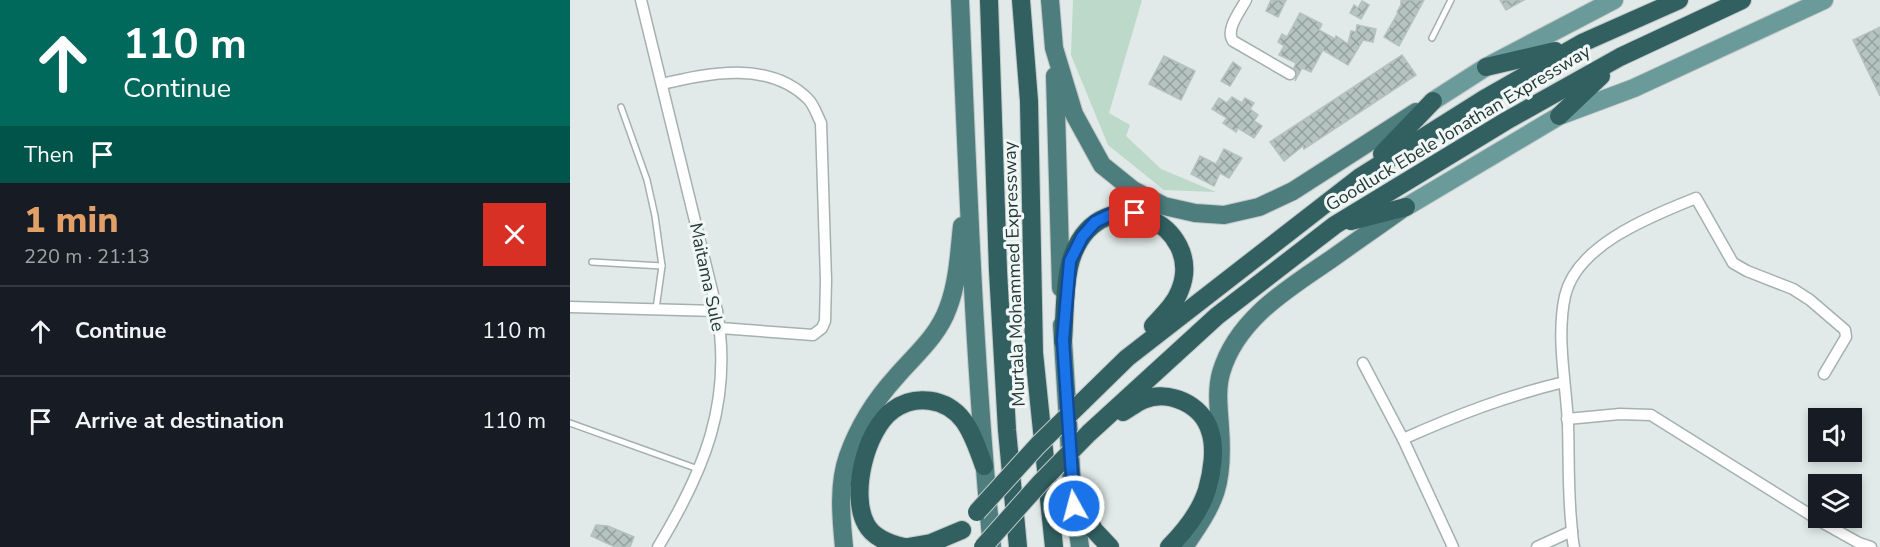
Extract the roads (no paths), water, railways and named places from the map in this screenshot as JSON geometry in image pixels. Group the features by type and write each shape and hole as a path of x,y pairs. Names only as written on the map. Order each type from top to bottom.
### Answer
{"highway":[{"path":"960,0 984,466 992,547"},
{"name":"Murtala Mohammed Expressway","path":"989,0 1005,385 1018,547"},
{"name":"Murtala Mohammed Expressway","path":"1021,0 1029,101 1034,353 1055,542"},
{"path":"1050,0 1054,48 1063,340 1072,485 1080,547"},
{"name":"Goodluck Ebele Jonathan Expressway","path":"946,547 1031,453 1127,358 1360,177 1484,99 1582,43 1679,0"},
{"name":"Goodluck Ebele Jonathan Expressway","path":"983,547 1041,482 1092,430 1217,316 1335,225 1506,121 1620,57 1742,0"},
{"path":"1486,67 1532,58 1582,43"},
{"path":"1054,48 1074,114 1102,165 1133,190 1164,206 1195,213 1224,215 1259,207 1293,191 1385,134 1433,101"},
{"path":"1559,116 1620,57"},
{"path":"1360,177 1433,101"},
{"path":"844,547 841,515 842,488 848,456 870,411 895,378 930,341 948,309 956,277 968,183"},
{"path":"1335,225 1406,207"},
{"path":"1184,547 1207,514 1217,491 1222,465 1218,394 1221,374 1241,334 1260,311 1281,293 1406,207"},
{"path":"1063,340 1070,261 1082,237 1095,222 1114,213 1135,213 1154,220 1170,233 1181,250 1185,270 1182,287 1173,304 1127,358"},
{"path":"1092,430 1141,400 1161,396 1175,398 1190,405 1203,416 1210,430 1213,446 1207,491 1200,508 1188,526 1168,547"},
{"path":"962,530 930,543 906,547 890,544 878,536 867,526 860,509 859,489 869,446 880,424 892,410 909,402 925,399 938,402 962,418 970,431 984,466"},
{"path":"1072,485 1094,530 1110,547"}],"main road":[{"name":"Goodluck Ebele Jonathan Expressway","path":"1433,101 1486,67 1614,0"},
{"path":"1406,207 1559,116 1634,88 1824,0"}],"street":[{"name":"Maitama Sule","path":"640,0 717,311 723,361 720,394 713,426 699,470 676,518 658,547"},
{"path":"1246,0 1230,30 1230,36 1233,41 1290,74"},
{"path":"662,84 688,78 740,72 763,75 778,80 804,95 821,123 826,280 825,321 822,328 813,335 720,328"},
{"path":"1574,547 1569,501 1568,419 1564,382 1562,320 1565,295 1578,268 1593,253 1626,230 1696,198 1734,263 1747,271 1793,289 1810,300 1845,330 1846,337 1824,374"},
{"path":"570,307 717,311"},
{"path":"1363,363 1403,439 1453,547"},
{"path":"1403,439 1498,400 1564,382"},
{"path":"1568,419 1620,414 1651,415 1825,524 1871,547"},
{"path":"1537,547 1572,531"}],"lane":[{"path":"1432,38 1452,0"},
{"path":"621,107 651,194 662,266 656,309"},
{"path":"592,262 662,266"},
{"path":"570,423 699,470"}]}
